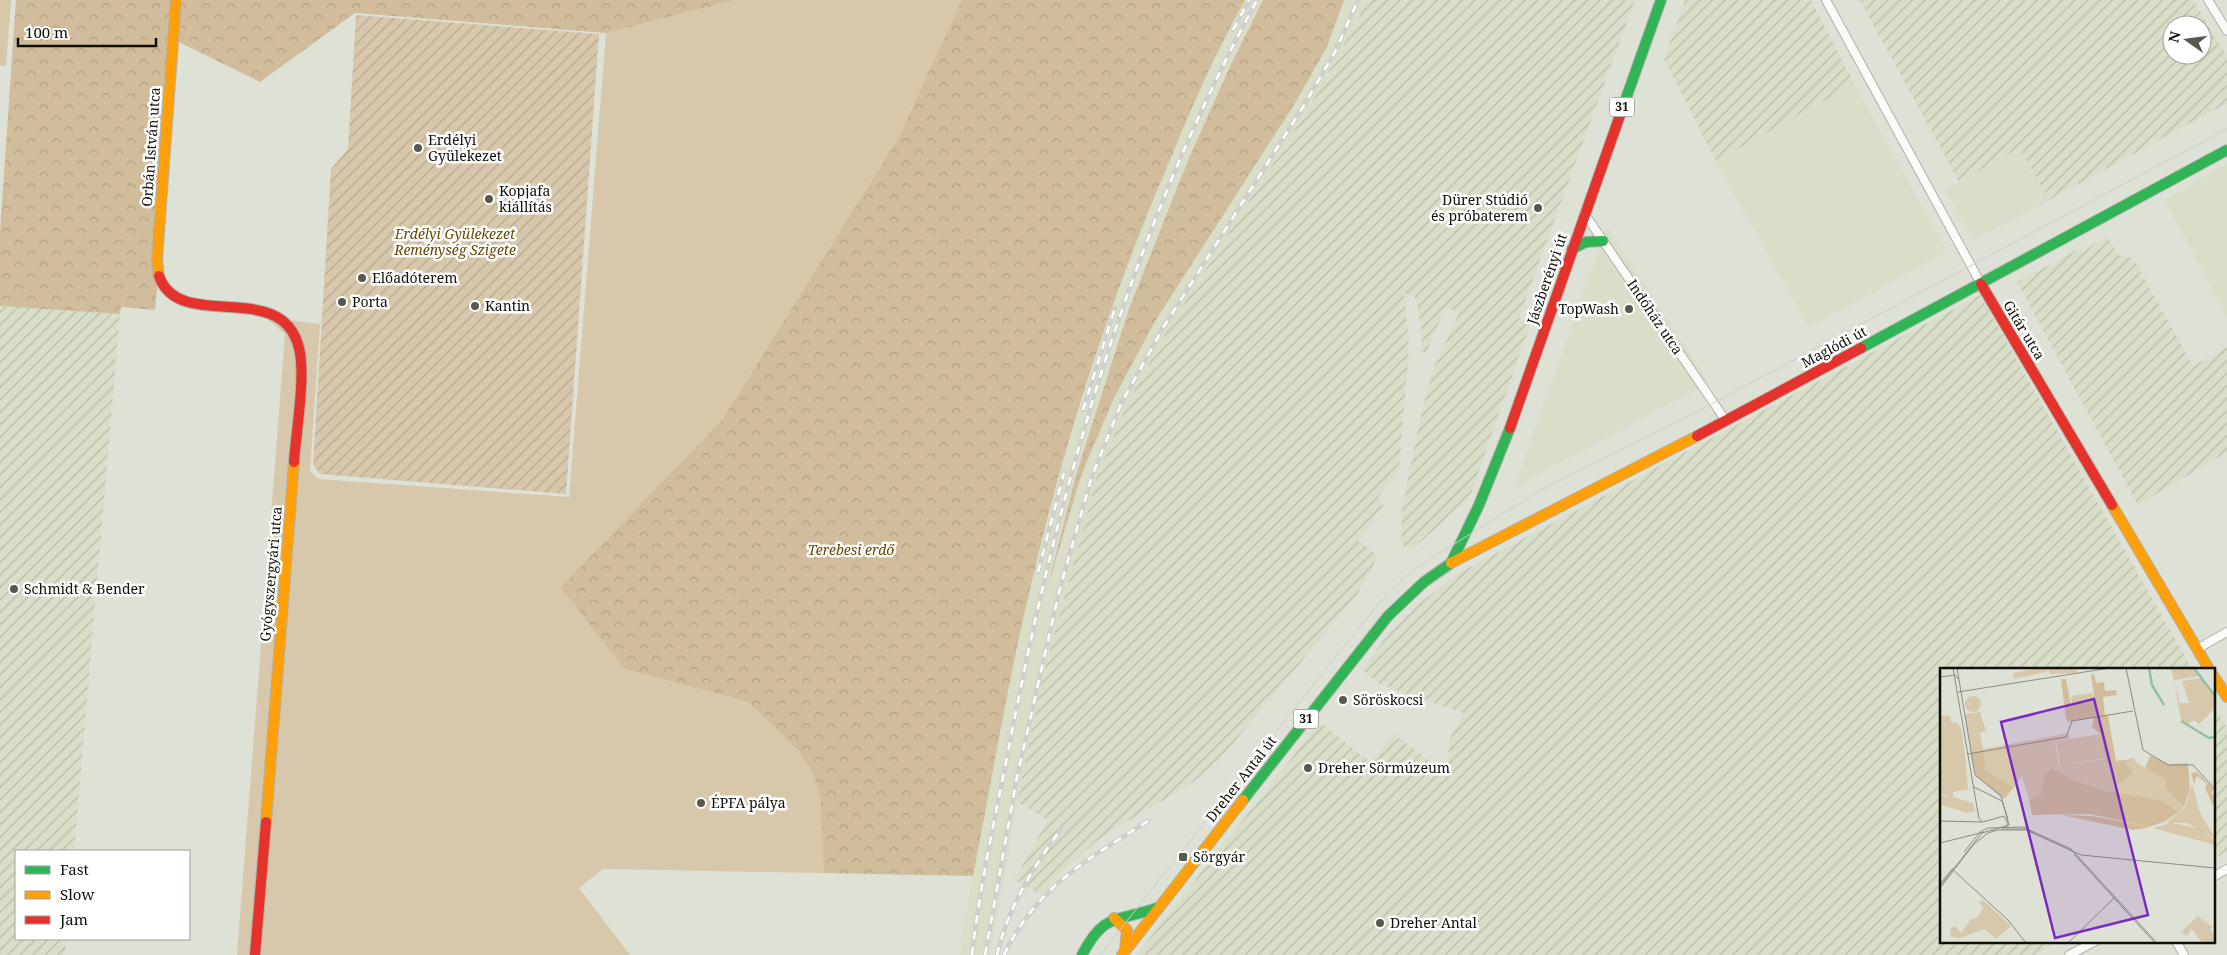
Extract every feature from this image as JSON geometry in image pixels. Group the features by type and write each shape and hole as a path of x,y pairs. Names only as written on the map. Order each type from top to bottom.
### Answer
{"street":[{"name":"Orbán István utca","path":"169,292 160,279 157,260 176,0"},
{"name":"Jászberényi út","path":"1451,562 1498,461 1660,0"},
{"name":"Gitár utca","path":"1826,0 1981,284 2208,668"},
{"path":"2208,0 2227,32"},
{"name":"Maglódi út","path":"1451,562 1726,421 2227,150"},
{"name":"Indóház utca","path":"1584,213 1726,421"},
{"path":"1572,249 1586,242 1603,241"},
{"name":"Gyógyszergyári utca","path":"169,292 180,300 193,303 261,309 275,316 288,327 298,343 302,362 254,955"},
{"name":"Dreher Antal út","path":"1123,954 1388,616 1424,582 1451,562"},
{"path":"2197,650 2227,632"},
{"path":"2214,677 2227,697"},
{"path":"2214,876 2227,870"},
{"path":"1082,955 1099,927 1114,918 1143,914 1159,907"},
{"path":"1114,918 1125,925 1128,932 1128,939 1123,954"},
{"path":"2069,955 2094,942"},
{"path":"2177,942 2184,955"}],"shaded area":[{"path":"1245,0 1263,0 1232,62 1189,158 1129,309 1076,475 1052,573 1081,476 1113,400 1154,323 1295,103 1327,47 1344,0 1368,0 1308,109 1167,330 1126,406 1096,481 1041,683 990,955 960,955 962,933 1011,679 1031,585 1061,470 1107,318 1133,249 1192,107"},
{"path":"1368,0 1635,0 1519,318 1531,322 1469,499 1410,551 1401,543 1402,509 1420,419 1432,372 1459,313 1446,307 1426,353 1422,351 1421,326 1416,298 1404,293 1409,346 1399,470 1377,499 1384,506 1358,540 1377,556 1372,569 1356,596 1221,758 1192,783 1103,836 1067,867 1041,895 1014,880 1048,820 1017,802 1041,683 1096,480 1126,406 1167,330 1308,109"},
{"path":"1685,0 1811,0 1854,84 1716,161 1664,59"},
{"path":"1860,0 2193,0 2202,15 2162,15 2162,65 2212,65 2212,32 2227,57 2227,103 2049,200 2019,148 1959,182"},
{"path":"1854,84 1947,251 1809,328 1716,161"},
{"path":"2019,148 2049,200 1974,241 1945,190"},
{"path":"2227,164 2227,318 2165,199"},
{"path":"1607,227 1709,383 1514,488"},
{"path":"2107,236 2118,255 2133,258 2193,366 2227,347 2227,455 2225,453 2138,505 2017,282 2080,248 2083,251"},
{"path":"1980,295 2191,668 1940,668 1940,942 2058,942 2035,955 1136,955 1320,722 1371,763 1394,734 1447,774 1450,738 1463,713 1379,684 1362,669 1389,633 1417,605 1459,573"},
{"path":"0,306 120,314 74,850 15,850 15,940 66,940 65,955 0,955"},
{"path":"2214,707 2227,728 2227,852 2214,858"}],"green space":[{"path":"0,0 11,0 6,66 0,66"},
{"path":"16,0 736,0 606,33 355,13 260,82 179,42 155,310 121,307 120,314 0,306 0,232"},
{"path":"736,0 962,0 897,140 722,420 562,587 624,669 748,702 799,751 812,772 820,795 824,873 603,869 579,888 630,955 237,955 285,334 265,317 320,324 310,471 318,479 569,497 606,33"},
{"name":"Terebesi erdő","path":"962,0 1245,0 1202,85 1144,222 1106,324 1073,427 1044,532 1023,621 973,876 824,873 820,795 812,772 799,751 748,702 624,669 561,587 722,420 897,140"},
{"path":"1263,0 1344,0 1327,47 1295,103 1154,323 1113,400 1081,476 1047,589 1076,475 1129,309 1189,158 1232,62"},
{"name":"Erdélyi Gyülekezet Reménység Szigete","path":"356,15 599,34 566,494 320,474 313,465 331,169 348,149"}],"tram line":[{"path":"1100,955 1344,646 1386,595 1413,570 1539,491 1700,410 2227,129"}],"railway":[{"path":"1233,30 1249,0"},
{"path":"972,955 979,902 1030,646 1052,550 1077,455 1105,361 1137,268 1173,177 1213,87 1257,0"},
{"path":"985,955 1017,777 1059,592 1091,479 1121,404 1163,328 1303,107 1335,52 1358,0"},
{"path":"1083,410 1115,308"},
{"path":"1038,572 1064,473"},
{"path":"1004,955 1017,931 1032,910 1048,893 1084,862 1148,821"},
{"path":"997,955 1015,904 1041,858 1061,829"}],"traffic: fast":[{"path":"1624,104 1661,0"},
{"path":"1861,348 2227,150"},
{"path":"1572,249 1586,242 1603,241"},
{"path":"1243,800 1388,616 1424,582 1451,563 1479,505 1510,428"},
{"path":"1082,955 1097,931 1105,925 1121,918 1157,908"}],"traffic: slow":[{"path":"159,276 157,260 176,0"},
{"path":"1451,563 1697,436"},
{"path":"266,822 294,462"},
{"path":"2112,505 2208,668"},
{"path":"2214,677 2227,697"},
{"path":"1122,955 1243,800"},
{"path":"1114,918 1127,930 1125,949"}],"traffic: jam":[{"path":"1510,428 1624,104"},
{"path":"159,276 170,293 187,302 208,306 253,309 273,315 289,327 299,348 301,360 300,404 294,462"},
{"path":"1981,284 2112,505"},
{"path":"1697,436 1861,348"},
{"path":"255,955 266,822"}],"place":[{"name":"Erdélyi Gyülekezet","path":"418,148"},
{"name":"Kopjafa kiállítás","path":"489,199"},
{"name":"Dürer Stúdió és próbaterem","path":"1538,208"},
{"name":"Előadóterem","path":"362,278"},
{"name":"Porta","path":"342,302"},
{"name":"Kantin","path":"475,306"},
{"name":"TopWash","path":"1629,309"},
{"name":"Schmidt & Bender","path":"14,589"},
{"name":"Söröskocsi","path":"1343,700"},
{"name":"Dreher Sörmúzeum","path":"1308,768"},
{"name":"ÉPFA pálya","path":"701,803"},
{"name":"Sörgyár","path":"1183,857"},
{"name":"Dreher Antal","path":"1380,923"}]}
